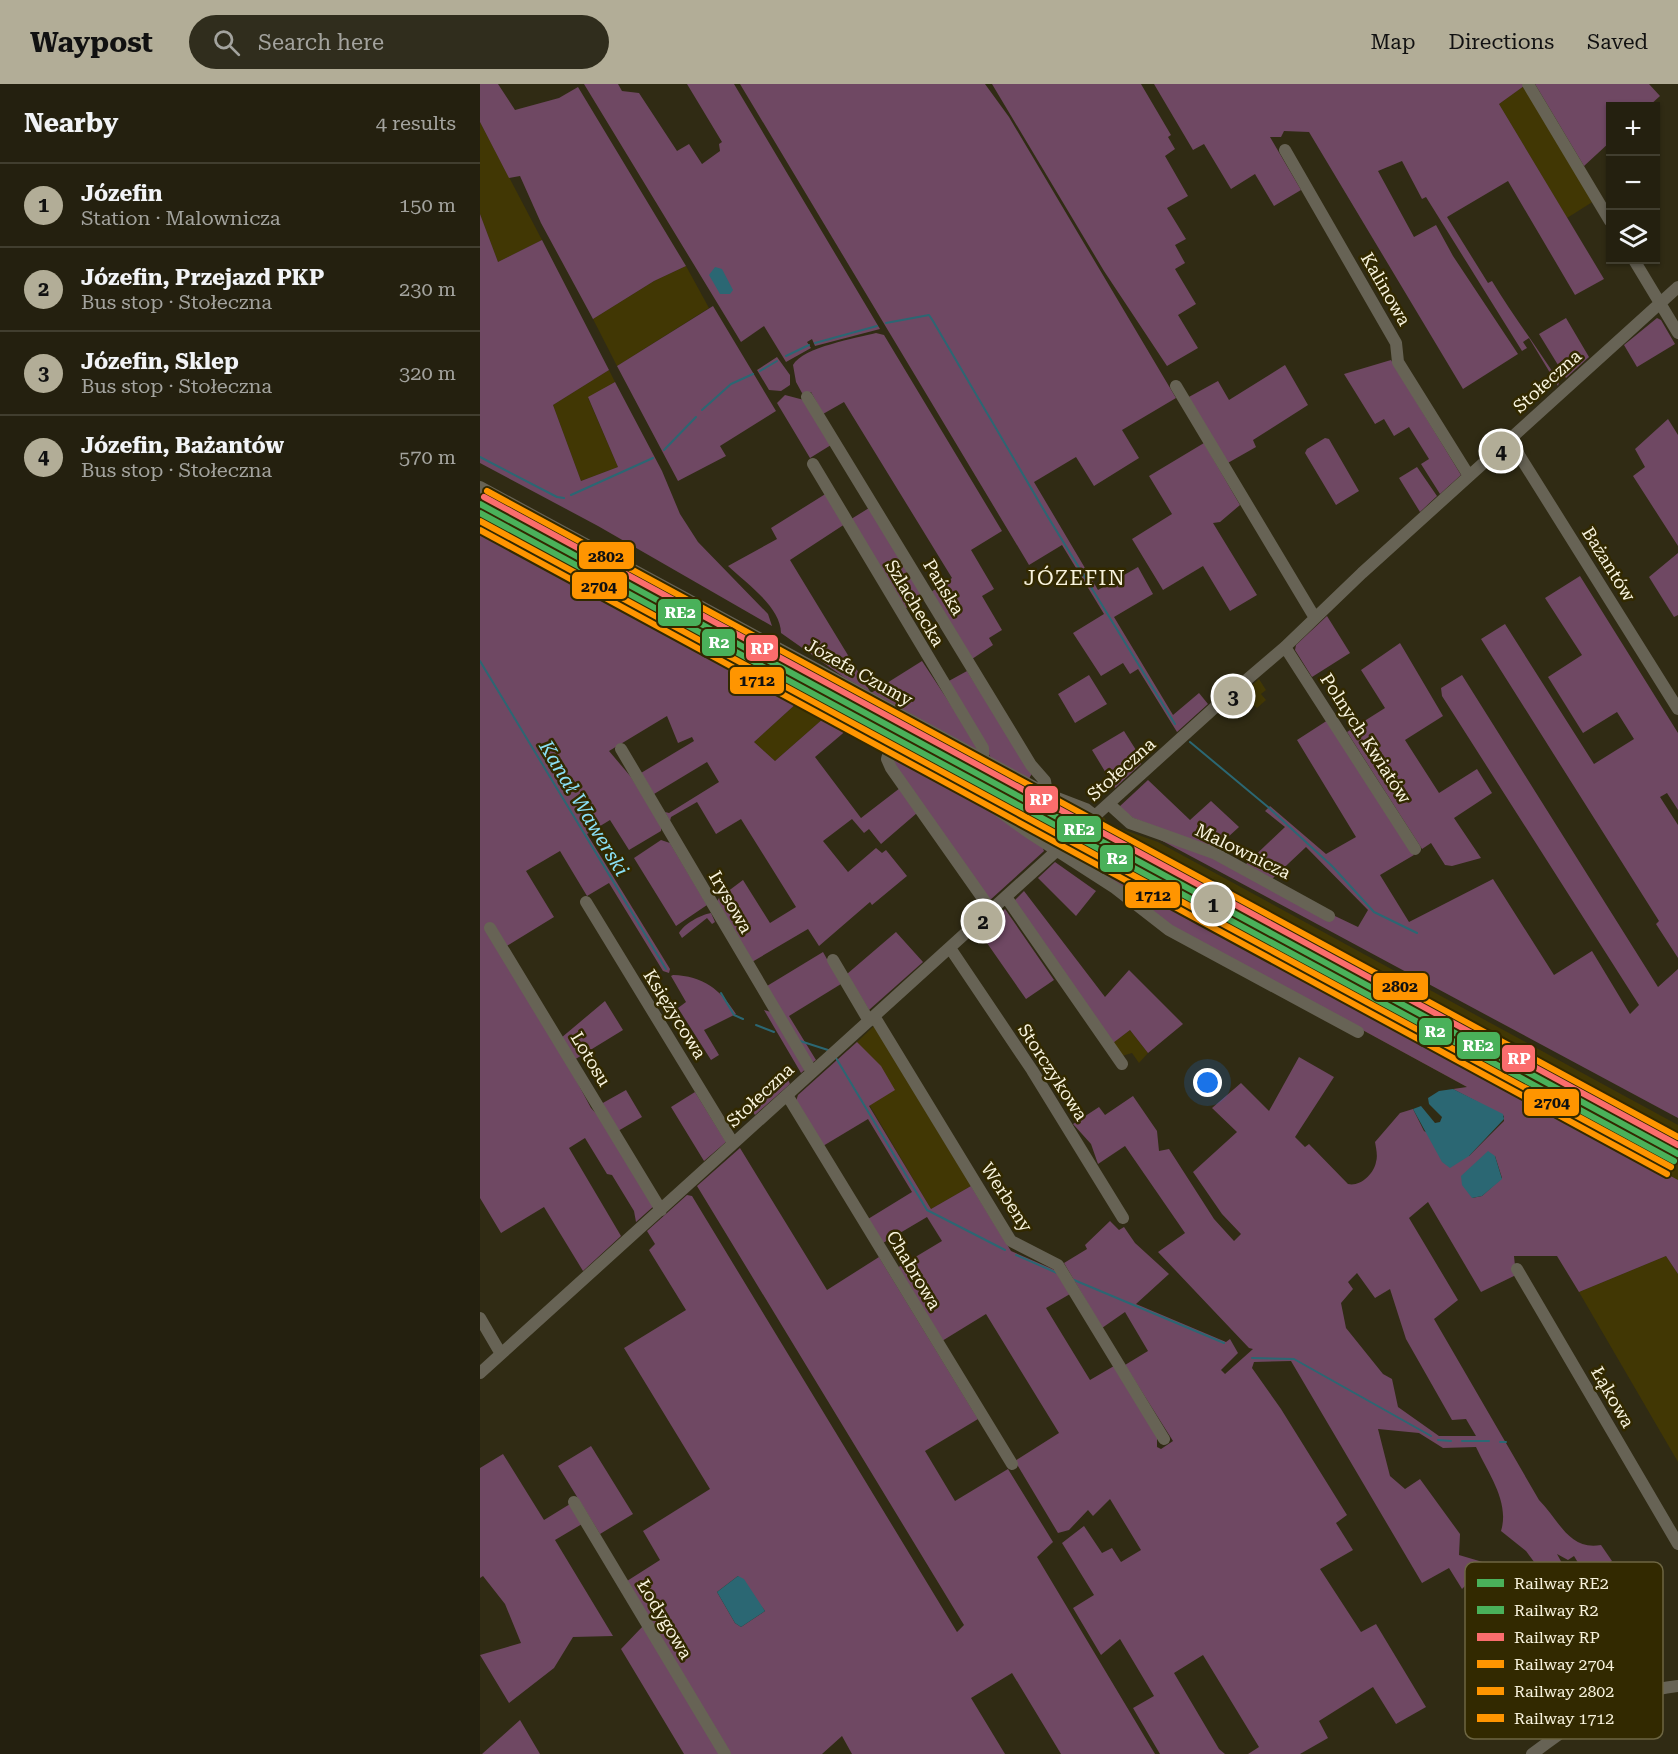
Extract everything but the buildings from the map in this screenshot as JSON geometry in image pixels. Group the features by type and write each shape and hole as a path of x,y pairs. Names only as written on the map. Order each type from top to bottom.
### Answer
{"street":[{"path":"1528,84 1606,213"},
{"name":"Kalinowa","path":"1285,150 1396,343 1398,362 1469,476"},
{"path":"1636,264 1678,333"},
{"name":"Stołeczna","path":"480,1373 1285,646 1678,287"},
{"path":"1176,386 1315,618"},
{"name":"Pańska","path":"807,397 1031,765 1045,781 1047,794"},
{"name":"Bażantów","path":"1509,439 1678,709"},
{"name":"Szlachecka","path":"813,464 981,744 984,752 983,760"},
{"name":"Józefa Czumy","path":"480,487 983,760 1047,794 1086,809 1095,816"},
{"path":"480,525 977,795 1115,888 1169,930 1358,1032"},
{"name":"Polnych Kwiatów","path":"1285,646 1415,849"},
{"path":"890,748 887,759 891,768 991,910"},
{"name":"Irysowa","path":"621,749 812,1072"},
{"name":"Malownicza","path":"1109,804 1130,823 1214,853 1329,916"},
{"path":"1005,897 1122,1064"},
{"name":"Księżycowa","path":"586,902 733,1143"},
{"name":"Lotosu","path":"490,928 661,1210"},
{"name":"Storczykowa","path":"950,948 1032,1071 1123,1218"},
{"name":"Werbeny","path":"833,960 1011,1241 1058,1266 1164,1439"},
{"name":"Chabrowa","path":"787,1095 1012,1464"},
{"name":"Łąkowa","path":"1517,1269 1678,1544"},
{"path":"480,1318 501,1354"},
{"name":"Łodygowa","path":"574,1502 725,1754"},
{"path":"1663,1688 1678,1686"},
{"path":"1532,1754 1554,1739"}],"shaded area":[{"path":"480,84 498,84 515,110 559,98 578,87 686,266 654,281 593,319 541,223 520,176 509,178 480,122"},
{"path":"584,84 618,84 622,91 639,93 677,151 689,144 702,164 720,151 719,144 722,142 687,84 734,84 880,329 815,346 812,339 807,342 811,348 786,362 764,326 741,342"},
{"path":"740,84 985,84 1009,117 1176,398 1122,430 1139,458 1094,486 1076,457 1034,482 1098,590 1138,567 1153,594 1114,617 1173,715 1199,693 1208,704 1177,732 1138,669 1130,674 1123,663 1101,676 1073,633 1104,614 1062,545 1029,565"},
{"path":"992,84 1141,84 1171,135 1168,137 1175,149 1165,156 1188,196 1167,208 1186,239 1175,245 1185,263 1175,269 1196,304 1178,315 1198,348 1167,366 1104,271"},
{"path":"1154,84 1523,84 1524,86 1499,104 1604,279 1575,295 1508,181 1447,217 1488,283 1492,281 1551,369 1559,382 1558,386 1529,338 1523,342 1527,348 1522,351 1426,197 1422,199 1402,161 1378,171 1414,237 1436,225 1453,256 1518,354 1463,389 1309,132 1284,131 1281,137 1270,137 1301,190 1274,206 1255,174 1231,189 1204,144 1193,150"},
{"path":"1535,84 1649,84 1660,96 1653,102 1606,102 1606,146 1584,166"},
{"path":"1524,86 1594,201 1567,218 1499,104"},
{"path":"480,122 542,240 498,262 480,214"},
{"path":"480,214 498,262 542,240 609,370 553,405 581,481 618,467 588,397 615,382 662,471 680,514 698,542 768,614 772,626 598,526 480,463"},
{"path":"686,266 709,308 617,366 593,319 654,281"},
{"path":"713,306 776,411 720,446 726,456 678,481 617,366"},
{"path":"1566,318 1589,357 1566,378 1539,334"},
{"path":"1657,318 1661,320 1675,344 1637,367 1624,345"},
{"path":"876,333 884,335 1002,531 971,550 994,589 982,596 1002,630 989,638 993,645 972,659 931,592 952,578 844,402 823,414 811,392 802,393 796,382 793,365 808,353 831,344"},
{"path":"777,357 790,375 790,385 781,391 769,390 757,370"},
{"path":"1391,360 1461,475 1440,494 1421,464 1429,459 1409,427 1394,436 1384,419 1375,424 1344,374"},
{"path":"1285,365 1308,405 1253,440 1256,447 1226,464 1187,398 1218,381 1229,400"},
{"path":"609,370 615,382 588,398 618,467 581,481 553,405"},
{"path":"785,395 804,400 831,445 810,458 777,403"},
{"path":"1668,419 1678,435 1678,546 1633,476 1645,467 1635,449"},
{"path":"1325,438 1329,439 1359,491 1336,505 1305,453 1307,449"},
{"path":"1204,443 1240,505 1220,522 1213,523 1257,595 1230,611 1203,566 1163,590 1132,539 1172,514 1149,476"},
{"path":"1417,467 1437,496 1420,512 1399,478"},
{"path":"827,493 845,524 790,560 870,692 845,678 781,633 779,623 769,605 728,566 777,539 771,528"},
{"path":"869,508 923,597 903,610 848,521"},
{"path":"480,532 716,662 798,702 754,742 775,761 825,717 848,729 815,757 861,818 900,788 917,813 881,844 869,829 864,833 852,819 823,841 848,872 876,848 882,853 886,850 907,876 872,905 870,902 819,946 808,929 752,962 716,903 719,898 743,880 770,923 796,907 741,819 716,834 697,802 671,817 670,821 665,812 669,813 719,782 707,762 654,794 641,773 694,741 692,737 678,743 667,716 609,751 631,777 661,825 661,831 629,850 610,820 587,834 670,969 669,973 663,971 609,883 587,896 560,851 526,871 554,917 505,947 591,1108 603,1121 655,1205 636,1222 634,1211 585,1138 569,1148 621,1236 583,1271 544,1207 501,1233 480,1198"},
{"path":"1678,553 1678,615 1674,617 1649,577"},
{"path":"1580,576 1678,733 1678,810 1667,793 1660,797 1678,825 1678,958 1656,924 1659,921 1481,639 1505,624 1594,764 1634,739 1617,712 1583,733 1548,677 1582,655 1545,598"},
{"path":"1327,616 1350,653 1312,677 1295,650 1296,645"},
{"path":"1400,643 1443,716 1405,740 1439,793 1477,769 1492,793 1454,818 1481,858 1452,866 1445,865 1431,843 1422,849 1347,732 1385,708 1361,670"},
{"path":"922,661 978,746 977,750 872,693"},
{"path":"967,671 1032,773 1029,779 991,758 947,682"},
{"path":"1089,675 1107,704 1075,723 1058,694"},
{"path":"1462,675 1658,987 1678,969 1678,1118 1155,837 1186,845 1358,927 1368,910 1306,847 1271,880 1244,866 1285,827 1265,811 1270,806 1326,854 1356,837 1297,740 1328,720 1414,855 1380,875 1409,922 1493,879 1554,975 1592,951 1630,1014 1639,1005 1442,696 1441,688"},
{"path":"1259,679 1266,690 1261,694 1266,700 1257,708 1251,703 1236,716 1228,707"},
{"path":"798,702 825,717 775,761 754,742"},
{"path":"1124,731 1141,758 1141,764 1115,788 1092,750"},
{"path":"896,756 985,803 1042,846 1044,851 989,901 890,760"},
{"path":"1148,780 1190,820 1211,801 1239,827 1215,849 1133,818 1119,807"},
{"path":"1104,817 1108,824 1158,842 1678,1125 1678,1202 1159,919 1067,852"},
{"path":"661,840 670,843 707,905 676,926 634,858"},
{"path":"1055,862 1096,891 1076,916 1038,878"},
{"path":"1105,872 1115,874 1678,1180 1678,1274 1666,1256 1579,1292 1557,1256 1514,1256 1516,1275 1481,1292 1428,1202 1409,1218 1458,1300 1434,1319 1539,1500 1573,1539 1590,1546 1601,1545 1612,1561 1610,1562 1578,1562 1574,1556 1568,1560 1557,1554 1561,1562 1534,1562 1526,1551 1501,1531 1503,1509 1492,1477 1476,1447 1443,1448 1419,1433 1378,1429 1390,1476 1405,1489 1420,1479 1460,1534 1459,1555 1483,1562 1465,1562 1465,1586 1462,1589 1449,1568 1422,1583 1291,1361 1254,1362 1252,1368 1281,1409 1347,1515 1336,1523 1353,1550 1320,1569 1361,1632 1376,1624 1426,1707 1396,1724 1373,1687 1319,1721 1328,1738 1300,1754 1248,1754 1259,1747 1203,1655 1174,1673 1219,1749 1225,1754 1160,1754 1133,1708 1154,1696 1120,1639 1101,1655 1073,1608 1094,1595 1062,1543 1084,1526 1102,1553 1112,1548 1121,1562 1141,1550 1110,1499 1093,1516 1088,1510 1069,1530 1058,1533 1015,1461 1059,1433 986,1314 942,1341 897,1268 942,1241 927,1217 883,1243 868,1219 912,1192 868,1119 823,1146 796,1101 798,1095 857,1042 881,1066 895,1090 869,1106 931,1209 971,1186 1011,1251 1057,1271 1070,1294 1046,1308 1090,1380 1114,1366 1157,1437 1157,1447 1161,1449 1173,1441 1125,1365 1148,1351 1125,1312 1102,1328 1064,1263 1087,1249 1085,1245 1110,1221 1119,1230 1124,1227 1135,1243 1169,1274 1136,1304 1226,1342 1230,1339 1238,1353 1221,1370 1225,1374 1253,1349 1249,1348 1158,1252 1185,1233 1125,1146 1098,1164 1091,1144 1073,1124 1099,1107 1105,1115 1133,1096 1157,1131 1159,1151 1169,1149 1214,1219 1234,1241 1241,1234 1222,1214 1193,1172 1237,1132 1212,1108 1241,1083 1269,1111 1299,1057 1334,1077 1295,1137 1305,1147 1309,1144 1348,1184 1362,1182 1375,1167 1377,1157 1375,1142 1400,1113 1413,1109 1424,1131 1469,1156 1504,1121 1504,1116 1453,1089 1467,1087 1159,919 1101,876","holes":["1495,1156 1502,1178 1482,1196 1472,1198","1357,1273 1375,1298 1390,1289 1406,1339 1452,1420 1466,1419 1476,1436 1439,1436 1398,1407 1392,1379 1383,1374 1346,1328 1341,1303 1353,1289 1348,1282"]},
{"path":"1024,891 1105,997 1129,970 1183,1024 1148,1053 1130,1030 1113,1043 1014,901"},
{"path":"1005,909 1054,980 1026,999 980,933"},
{"path":"711,913 715,922 712,924 707,918 682,938 679,933 688,923"},
{"path":"896,932 923,962 869,1010 847,974"},
{"path":"823,952 841,984 789,1016 816,1060 812,1063 767,986"},
{"path":"671,976 702,981 717,991 736,1014 704,1030 719,1055 711,1060 678,1008 686,1002"},
{"path":"605,1001 623,1030 574,1060 561,1038"},
{"path":"764,1010 771,1012 807,1068 801,1073"},
{"path":"874,1026 971,1186 931,1209 841,1057"},
{"path":"1130,1030 1148,1053 1139,1063 1132,1053 1122,1056 1113,1043"},
{"path":"786,1074 790,1084 755,1115 749,1106"},
{"path":"626,1090 642,1117 618,1131 601,1104"},
{"path":"695,1092 726,1142 704,1161 671,1107"},
{"path":"740,1148 827,1290 879,1257 978,1419 925,1451 955,1501 1008,1469 1053,1542 1037,1557 1155,1754 1061,1754 1012,1673 971,1698 1005,1754 852,1754 842,1736 822,1754 731,1754 627,1581 660,1560 643,1531 710,1489 624,1348 686,1310 649,1250 655,1244 647,1231 687,1195 692,1196 957,1632 964,1625 697,1186","holes":["738,1576 765,1611 741,1627 735,1623 717,1592"]},
{"path":"1666,1256 1678,1274 1678,1462 1579,1292"},
{"path":"591,1446 633,1514 600,1534 558,1466"},
{"path":"503,1454 544,1520 570,1504 582,1524 555,1540 613,1636 573,1637 554,1668 509,1703 480,1655 521,1643 505,1604 483,1576 480,1578 480,1468"},
{"path":"643,1626 720,1754 684,1754 621,1649"},
{"path":"520,1720 540,1754 482,1754"}],"water":[{"path":"715,267 722,269 733,290 730,294 720,294 709,275"},
{"path":"1453,1089 1503,1114 1504,1119 1469,1156 1450,1168 1442,1162 1413,1109 1421,1106 1435,1123 1440,1122 1442,1117 1429,1104 1428,1098 1439,1091"},
{"path":"1488,1151 1495,1156 1502,1179 1482,1196 1472,1198 1462,1185 1461,1176"},
{"path":"738,1576 744,1579 765,1611 741,1627 735,1623 717,1592"}],"waterway":[{"path":"886,323 929,315 1048,517 1175,724"},
{"path":"815,343 877,326"},
{"path":"786,356 809,345"},
{"path":"760,371 777,361"},
{"path":"702,410 731,384 753,374"},
{"path":"664,450 696,417"},
{"path":"480,457 557,497 564,498"},
{"path":"571,495 653,458"},
{"name":"Kanał Wawerski","path":"480,661 666,969"},
{"path":"1190,742 1268,807 1332,866 1374,912 1417,933"},
{"name":"Kanał Wawerski","path":"721,993 734,1015 743,1019"},
{"name":"Kanał Wawerski","path":"756,1025 774,1032"},
{"name":"Kanał Wawerski","path":"800,1041 828,1050"},
{"name":"Kanał Wawerski","path":"836,1058 927,1210 1005,1250"},
{"name":"Kanał Wawerski","path":"1016,1255 1057,1273"},
{"name":"Kanał Wawerski","path":"1074,1280 1224,1343"},
{"name":"Kanał Wawerski","path":"1252,1358 1294,1359 1431,1436"},
{"name":"Kanał Wawerski","path":"1438,1440 1451,1441"},
{"name":"Kanał Wawerski","path":"1462,1441 1489,1441"},
{"name":"Kanał Wawerski","path":"1500,1442 1506,1442"}],"rail line":[{"name":"2802","path":"487,491 1678,1137"},
{"name":"RP","path":"484,497 1678,1145"},
{"name":"RE2","path":"480,504 1678,1154"},
{"name":"R2","path":"480,513 1674,1161"},
{"name":"2704","path":"480,521 1671,1167"},
{"name":"1712","path":"480,530 1667,1174"}],"place":[{"name":"Józefin, Bażantów","path":"1501,451"},
{"name":"Józefin, Sklep","path":"1233,696"},
{"name":"Józefin","path":"1213,904"},
{"name":"Józefin, Przejazd PKP","path":"983,921"}],"district":[{"name":"JÓZEFIN","path":"1075,578"}]}
